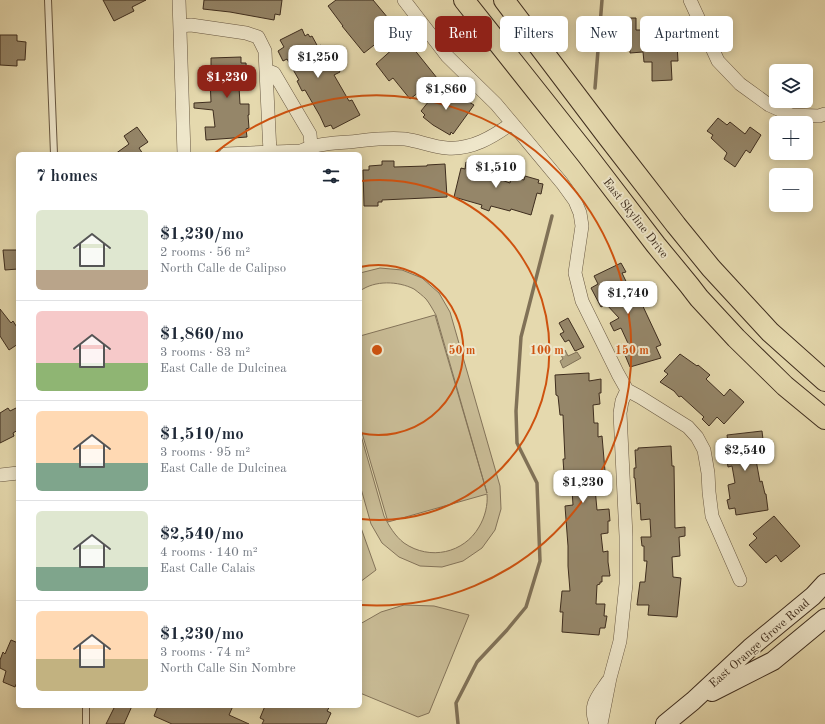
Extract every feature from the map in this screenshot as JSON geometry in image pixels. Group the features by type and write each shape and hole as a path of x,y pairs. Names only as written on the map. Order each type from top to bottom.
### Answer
{"main road":[{"name":"East Skyline Drive","path":"464,0 587,154 656,245 699,298 736,338 785,386 825,419"},
{"path":"504,0 621,154 711,268 770,332 825,381"},
{"name":"East Orange Grove Road","path":"665,724 693,701 750,648 813,596 825,583"},
{"name":"East Orange Grove Road","path":"693,701 773,661 825,618"}],"street":[{"path":"179,0 184,152"},
{"path":"404,0 447,56 496,104 562,183 575,201 580,213 582,226 575,274 582,301 627,390 640,396 688,427 697,437 704,450 708,473 712,516 740,580"},
{"path":"690,0 718,61 740,84 769,105 791,115 819,116 825,114"},
{"path":"180,26 191,25 246,33 258,37 265,51 270,152 301,151 311,146 379,139 406,139 447,148 464,147 480,143 512,123"},
{"path":"266,70 274,72 310,134 311,146"},
{"path":"601,724 610,678 620,641 626,584 626,536 620,413 622,401 627,390"},
{"path":"0,475 16,473"},
{"path":"596,724 593,712 595,700 610,678"},
{"path":"605,724 612,717 614,709 614,699 610,678"}],"lane":[{"path":"48,0 54,152"},
{"path":"86,708 86,724"}],"shaded area":[{"path":"380,268 402,270 422,278 439,293 450,312 500,486 501,509 495,530 482,548 463,561 442,567 420,566 399,557 382,543 371,524 362,492 362,439 384,516 395,534 404,543 414,549 435,553 446,552 456,548 473,536 486,511 487,494 388,522 362,433 362,335 435,315 487,493 436,315 426,299 408,286 394,283 379,283 362,290 362,272"},
{"path":"565,350 568,356 577,352 581,358 563,368 560,361 563,359 560,353"},
{"path":"362,531 376,570 362,580"},
{"path":"404,605 434,606 469,615 429,713 418,717 362,694 362,623 381,612"}],"building":[{"path":"103,0 146,0 132,7 134,11 114,21"},
{"path":"204,0 282,0 280,15 275,14 274,20 203,9"},
{"path":"336,0 373,0 386,16 374,16 374,45 364,53 328,6"},
{"path":"632,18 636,18 636,30 640,30 640,52 643,52 630,53 632,52"},
{"path":"302,29 305,36 308,34 310,37 312,36 318,47 321,45 331,63 335,62 340,72 334,75 349,101 352,100 360,115 333,129 331,125 325,127 305,90 302,91 297,81 299,80 287,59 283,61 278,51 284,47 280,40"},
{"path":"0,35 17,35 17,41 26,42 25,60 17,60 17,66 0,65"},
{"path":"389,52 416,52 437,78 410,99 393,78 389,81 376,64"},
{"path":"643,52 677,52 678,61 671,61 672,80 652,81 652,62 644,62"},
{"path":"241,57 241,63 246,63 248,76 248,87 239,87 240,104 249,104 249,128 246,129 247,137 206,140 205,127 215,127 213,110 194,108 194,103 211,102 211,58"},
{"path":"441,86 460,100 462,98 474,105 453,134 451,132 450,135 423,117 425,115 421,111"},
{"path":"718,118 727,125 730,122 745,134 750,127 761,135 750,153 746,150 735,167 724,159 727,153 711,138 713,135 707,131"},
{"path":"137,127 148,142 139,148 142,152 118,152 129,144 124,136"},
{"path":"472,158 483,161 482,166 493,169 490,176 510,183 511,177 524,180 525,176 539,180 538,183 543,184 541,194 537,193 531,215 511,209 510,211 491,206 489,211 481,208 482,205 454,197 461,168 465,169 466,162 471,164"},
{"path":"382,161 394,161 394,167 445,164 447,197 382,200 382,202 378,202 378,206 364,206 363,170 369,170 369,166 382,165"},
{"path":"3,250 16,250 16,269 5,270"},
{"path":"621,263 626,272 622,273 636,302 640,300 661,345 656,347 661,358 630,367 625,355 632,352 621,328 614,331 610,323 619,318 606,304 601,307 591,288 598,284 594,276"},
{"path":"0,309 11,323 13,321 16,326 16,345 9,350 0,336"},
{"path":"568,318 584,347 575,351 569,340 565,342 560,334 564,332 559,323"},
{"path":"680,354 697,366 698,365 710,375 706,379 724,396 730,389 744,402 724,424 717,417 709,426 702,419 704,417 681,396 679,397 674,391 660,382 668,374 664,371"},
{"path":"589,373 589,381 601,379 601,393 599,393 600,404 593,405 594,423 598,423 598,437 602,436 605,471 603,472 603,488 595,488 597,510 609,509 610,521 608,521 608,533 601,534 603,552 608,551 610,576 602,576 602,582 597,585 596,604 605,604 604,616 607,616 605,628 600,628 599,635 562,632 563,612 560,612 562,591 570,591 565,506 573,505 571,474 564,474 563,459 565,459 563,415 560,415 558,396 556,395 555,375"},
{"path":"8,408 10,411 16,408 16,431 13,433 14,436 0,443 0,413"},
{"path":"762,431 764,448 760,449 762,460 756,460 760,482 762,481 766,494 768,510 736,515 735,508 729,509 727,500 730,499 728,485 735,483 732,466 728,467 726,453 720,454 719,444 728,443 727,435"},
{"path":"671,446 672,466 674,466 675,528 685,527 685,536 679,537 680,556 672,557 673,577 681,578 677,617 648,615 649,605 637,605 640,582 645,582 647,561 644,561 644,546 642,546 641,537 651,537 650,519 641,520 640,503 637,504 634,478 634,468 636,468 635,450 638,450 638,448"},
{"path":"774,516 800,546 781,562 776,555 766,563 749,545 757,538 753,534"},
{"path":"11,640 16,642 15,687 3,682 6,671 0,668 0,660 3,652 5,654"},
{"path":"114,708 131,708 124,724 106,724"},
{"path":"157,708 232,708 229,715 249,724 172,724 154,716"},
{"path":"264,708 329,708 327,711 331,713 326,724 262,724 264,720 260,718"}],"waterway":[{"path":"595,88 602,0"},
{"path":"458,724 456,703 477,662 526,607 540,561 537,483 517,443 516,411 521,337 552,216"}]}
